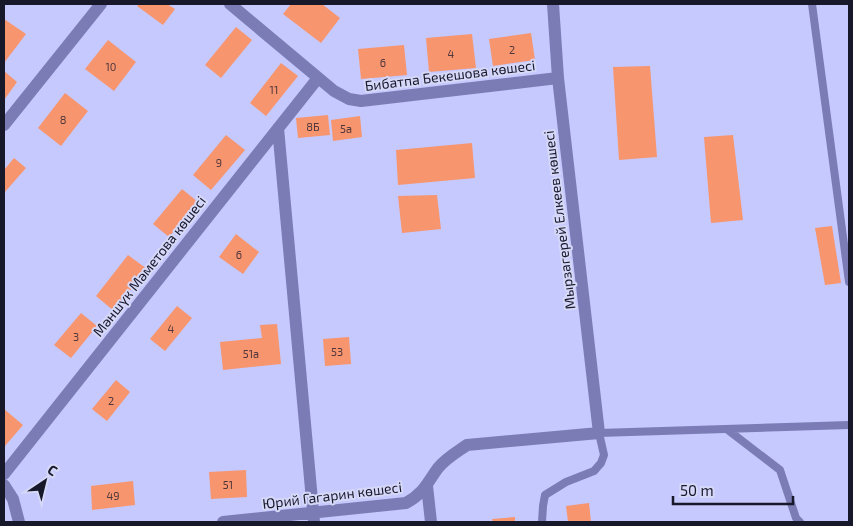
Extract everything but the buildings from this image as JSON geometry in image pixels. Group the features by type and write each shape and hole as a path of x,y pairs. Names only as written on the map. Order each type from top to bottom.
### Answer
{"street":[{"path":"4,125 101,4"},
{"name":"Бибатпа Бекешова көшесі","path":"230,4 334,91 348,99 362,101 558,78"},
{"name":"Мырзагерей Елкеев көшесі","path":"552,4 558,78 599,433"},
{"name":"Мәншүк Мәметова көшесі","path":"4,474 318,78"},
{"path":"278,128 314,518"},
{"name":"Юрий Гагарин көшесі","path":"223,522 314,518 406,503 417,497 427,486 438,468 450,456 467,445 599,433"},
{"path":"4,485 13,499 19,522"},
{"path":"427,486 431,522"}],"lane":[{"path":"812,4 849,282"},
{"path":"542,522 542,506 545,495 566,482 594,471 601,463 604,455 599,433 849,425"},
{"path":"728,430 780,470 796,518 800,522"}]}
